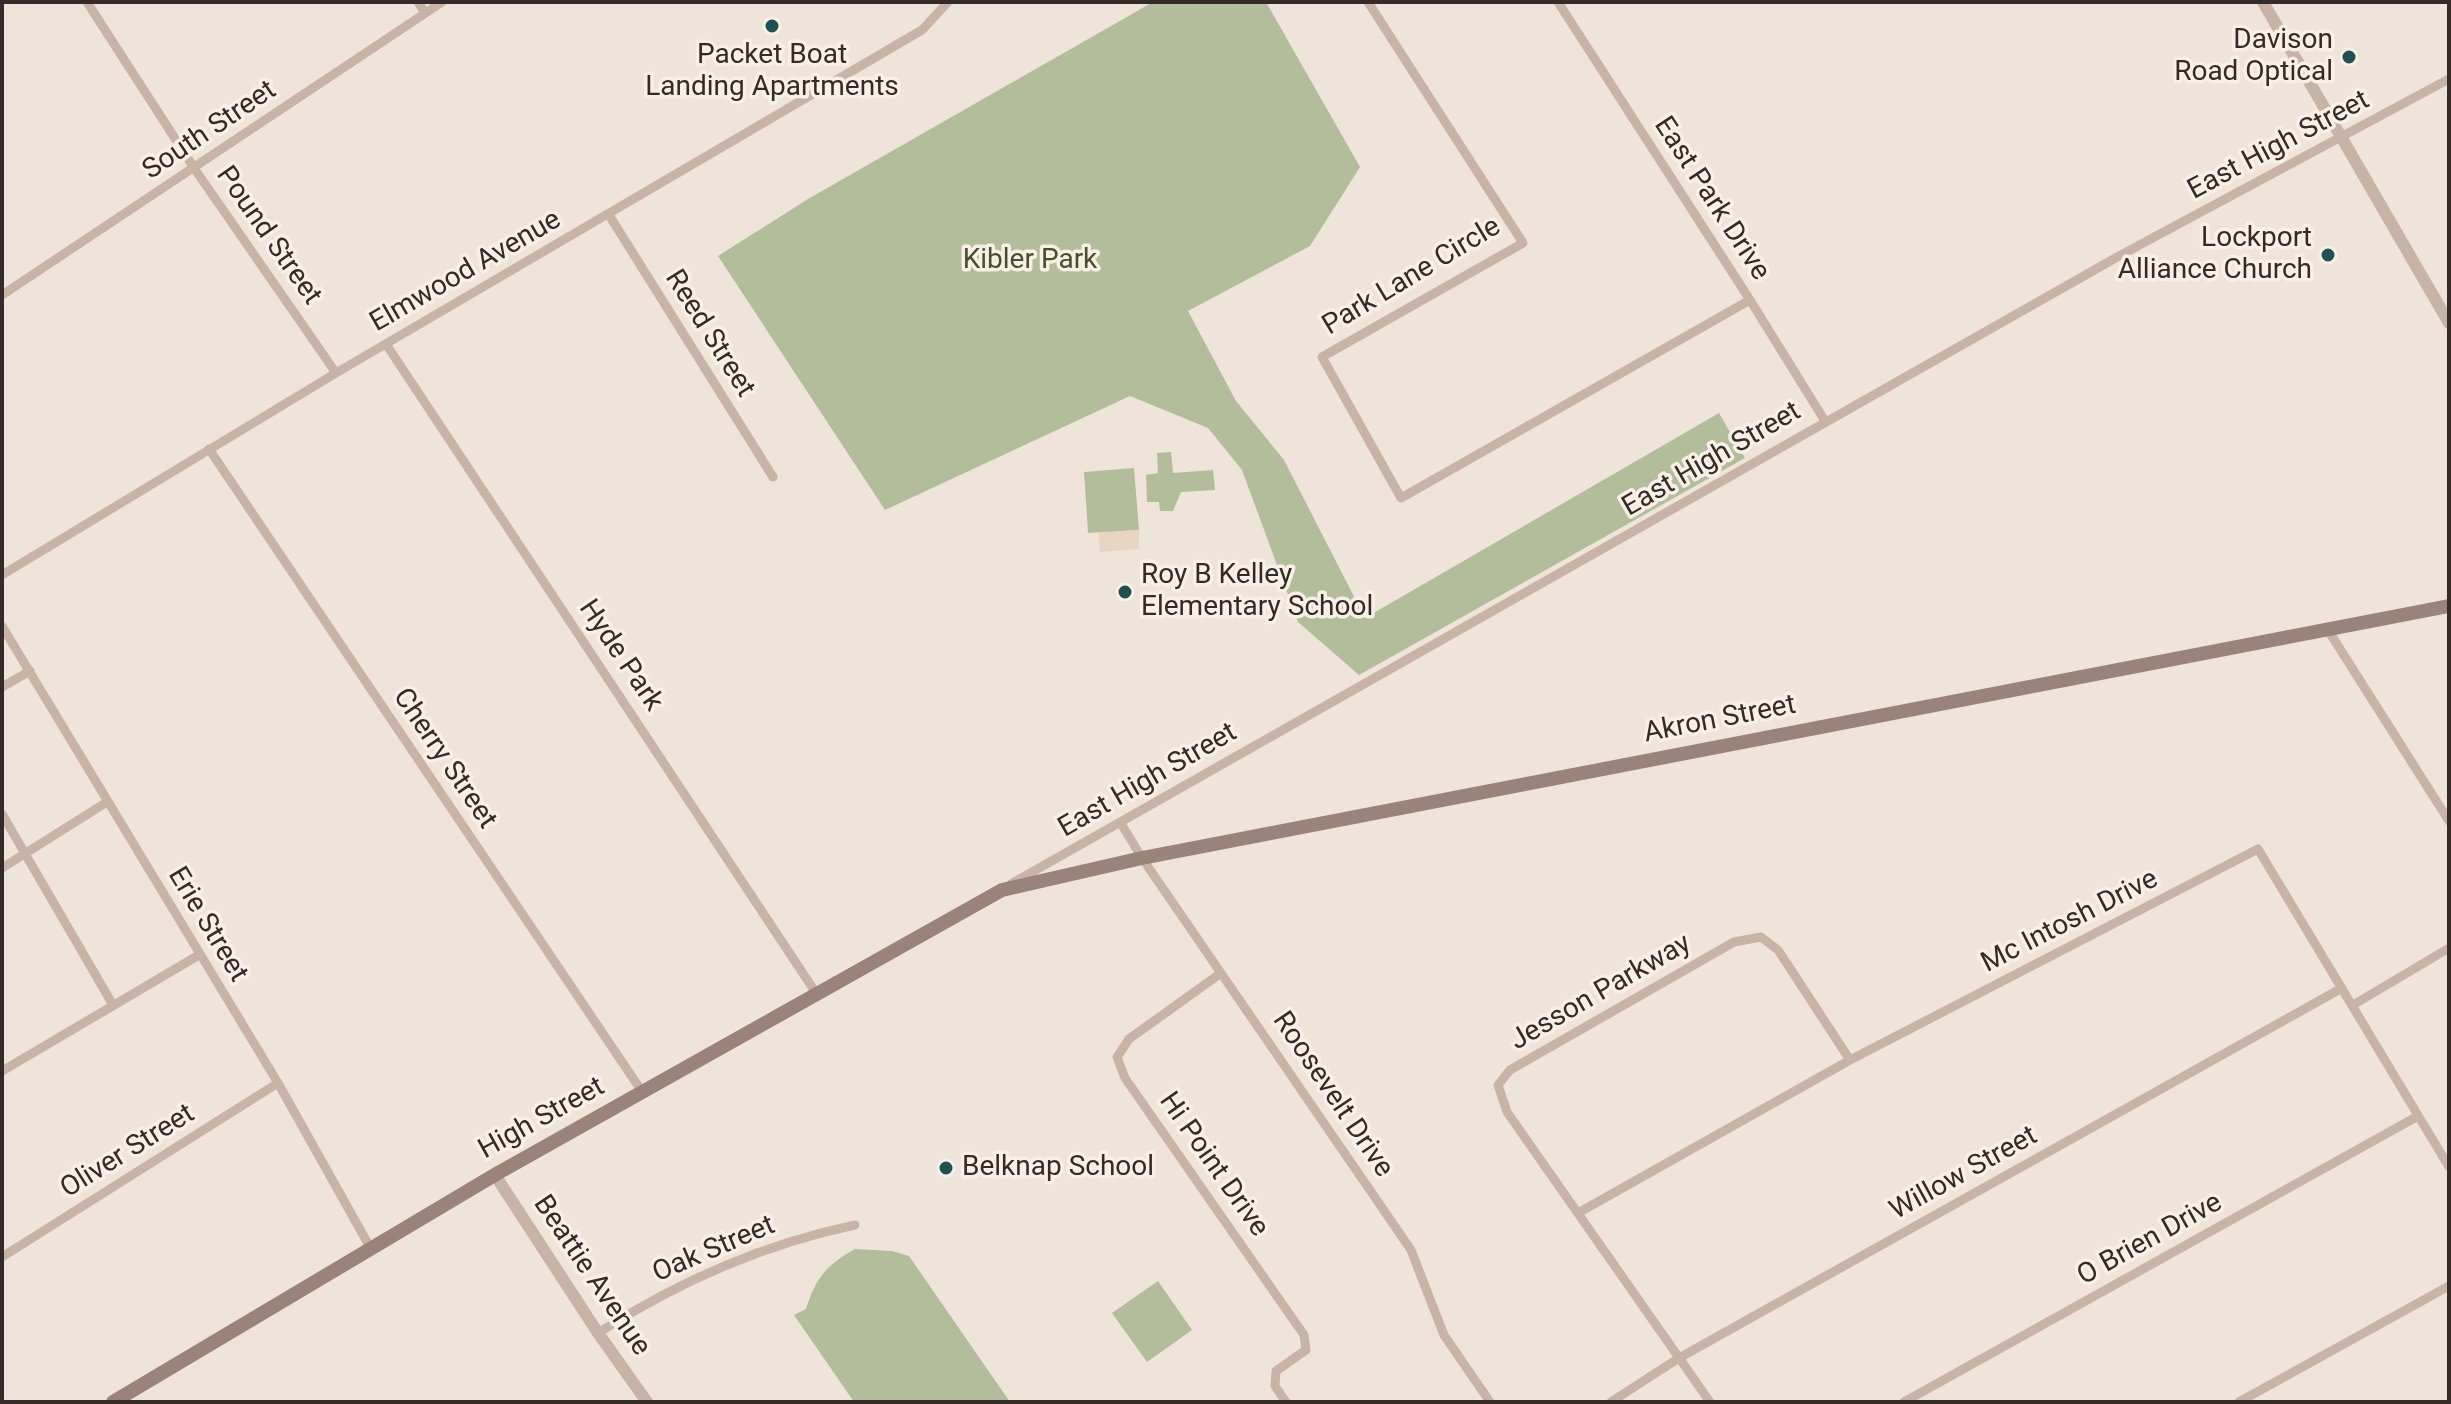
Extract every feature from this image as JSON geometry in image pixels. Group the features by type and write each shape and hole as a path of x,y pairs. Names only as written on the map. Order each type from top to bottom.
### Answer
{"main road":[{"name":"Akron Street","path":"1002,890 1142,858 2449,606"},
{"name":"High Street","path":"113,1402 495,1175 1002,890"}],"street":[{"name":"Pound Street","path":"87,2 194,168 336,373"},
{"path":"418,2 425,13"},
{"name":"South Street","path":"6,293 442,2"},
{"name":"Elmwood Avenue","path":"2,575 336,373 922,30 948,2"},
{"name":"Park Lane Circle","path":"1368,2 1523,243 1322,357 1401,498 1750,300"},
{"name":"East Park Drive","path":"1558,2 1825,421"},
{"path":"2263,2 2449,323"},
{"name":"East High Street","path":"1002,890 2119,256 2449,79"},
{"name":"Reed Street","path":"609,215 773,477"},
{"path":"2,280 6,293"},
{"name":"Hyde Park","path":"386,344 816,993"},
{"name":"Cherry Street","path":"209,449 643,1093"},
{"name":"Erie Street","path":"2,626 278,1083 371,1249"},
{"path":"2328,630 2449,821"},
{"path":"2,687 30,671"},
{"path":"2,868 107,802"},
{"path":"2,814 113,1005"},
{"name":"Roosevelt Drive","path":"1120,822 1411,1250 1444,1335 1490,1402"},
{"name":"Mc Intosh Drive","path":"1578,1213 1850,1060 2258,849 2449,1167"},
{"name":"Jesson Parkway","path":"1679,1358 1507,1112 1498,1085 1510,1070 1734,942 1761,937 1778,950 1850,1060"},
{"path":"2353,1005 2449,948"},
{"path":"2,1071 199,955"},
{"name":"Hi Point Drive","path":"1221,973 1129,1039 1117,1057 1125,1078 1304,1335 1306,1350 1276,1371 1275,1386 1286,1402"},
{"name":"Willow Street","path":"1611,1402 1679,1358 2342,988"},
{"name":"Oliver Street","path":"2,1257 278,1083"},
{"name":"O Brien Drive","path":"1904,1402 2418,1116"},
{"name":"Beattie Avenue","path":"495,1175 647,1402"},
{"name":"Oak Street","path":"598,1333 649,1301 720,1269 798,1239 855,1225"},
{"path":"2239,1402 2449,1286"},
{"path":"1679,1358 1710,1402"}],"green space":[{"name":"Kibler Park","path":"1153,2 1266,2 1360,167 1310,246 1188,311 1236,401 1284,460 1365,618 1719,413 1745,458 1359,675 1298,622 1242,470 1208,428 1130,396 885,510 718,256 808,199"},
{"path":"1171,452 1173,473 1213,470 1215,490 1181,492 1173,511 1160,511 1159,502 1147,502 1146,475 1158,473 1157,453"},
{"path":"1134,468 1139,530 1088,533 1084,472"},
{"path":"855,1249 892,1251 909,1256 1010,1402 854,1402 794,1315 806,1309 818,1281 829,1267"},
{"path":"1158,1281 1192,1330 1147,1362 1112,1313"}],"shaded area":[{"path":"1139,530 1139,549 1100,552 1098,533"}],"place":[{"name":"Packet Boat Landing Apartments","path":"772,26"},
{"name":"Davison Road Optical","path":"2349,57"},
{"name":"Lockport Alliance Church","path":"2328,255"},
{"name":"Roy B Kelley Elementary School","path":"1125,592"},
{"name":"Belknap School","path":"946,1168"}]}
